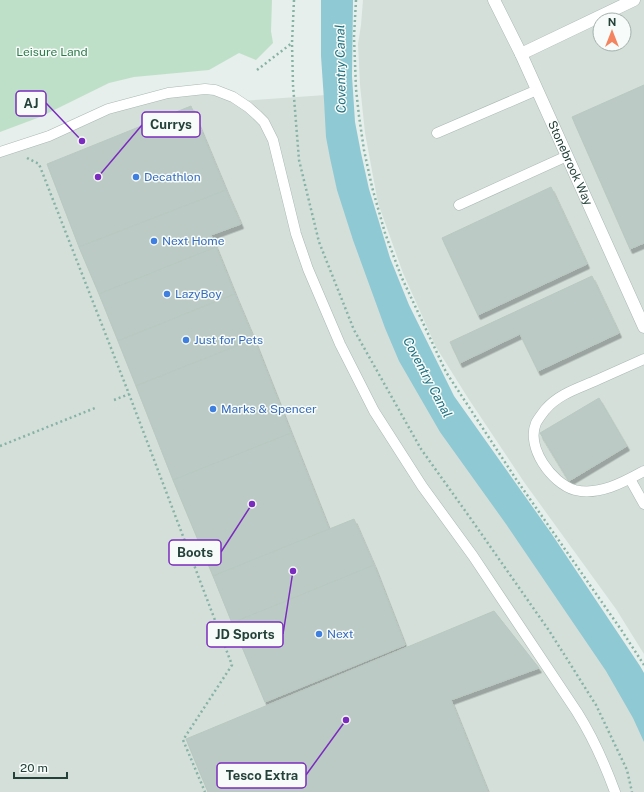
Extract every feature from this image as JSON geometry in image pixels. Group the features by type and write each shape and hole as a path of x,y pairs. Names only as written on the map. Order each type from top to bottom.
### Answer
{"street":[{"name":"Stonebrook Way","path":"494,0 521,54 644,327"},
{"path":"521,54 634,0"}],"lane":[{"path":"0,152 49,136 108,109 168,93 200,89 215,90 233,96 248,107 264,122 273,140 296,234 308,269 340,344 374,411 422,486 473,556 577,712 592,736 615,792"},
{"path":"437,133 537,90"},
{"path":"459,204 567,156"},
{"path":"644,359 561,396 546,409 536,423 534,438 539,454 547,470 558,482 576,490 600,491 630,479 644,471"},
{"path":"630,479 644,504"}],"path":[{"path":"294,0 292,43 293,85 299,160 319,242 354,330 421,449 537,613 596,705 627,770 632,792"},
{"path":"356,0 354,37 359,116 372,187 385,232 401,276 446,372 516,479 618,624 644,665"},
{"path":"257,70 292,43"},
{"path":"22,155 40,164 232,665 183,740 205,792"},
{"path":"114,400 129,394"},
{"path":"0,446 95,408"}],"shaded area":[{"path":"363,0 644,0 644,654 616,609 524,482 436,347 403,273 378,203 365,133 360,85 358,44"},
{"path":"205,89 240,101 340,94 404,334 644,704 644,792 0,792 0,152 108,109"}],"green space":[{"name":"Leisure Land","path":"0,0 272,0 271,31 273,43 256,60 239,53 209,70 134,77 109,83 40,117 0,132"}],"water":[{"name":"Coventry Canal","path":"321,0 353,0 352,76 355,122 369,189 390,258 409,305 454,396 551,533 644,673 644,742 633,718 606,671 506,524 440,432 399,361 385,328 353,240 337,190 330,158 326,137 321,56"}],"building":[{"path":"644,85 644,243 630,249 572,117"},
{"name":"Decathlon","path":"191,106 226,190 79,247 47,164"},
{"path":"551,187 587,264 478,315 442,238"},
{"name":"Next Home","path":"226,190 241,224 211,235 216,247 99,294 79,247"},
{"name":"LazyBoy","path":"216,247 235,294 118,341 99,294"},
{"path":"592,276 619,333 538,371 520,334 460,363 450,342"},
{"name":"Just for Pets","path":"235,294 254,339 136,386 118,341"},
{"name":"Marks & Spencer","path":"254,339 291,433 173,480 136,386"},
{"path":"599,398 627,446 569,481 540,433"},
{"path":"291,433 329,529 213,576 173,480"},
{"path":"354,519 374,565 232,623 213,576"},
{"name":"Next","path":"374,565 405,645 265,702 232,623"},
{"path":"494,611 539,668 451,700 488,792 208,792 186,739"}],"place":[{"name":"AJ","path":"82,141"},
{"name":"Currys","path":"98,177"},
{"name":"Decathlon","path":"136,177"},
{"name":"Next Home","path":"154,241"},
{"name":"LazyBoy","path":"167,294"},
{"name":"Just for Pets","path":"186,340"},
{"name":"Marks & Spencer","path":"213,409"},
{"name":"Boots","path":"252,504"},
{"name":"JD Sports","path":"293,571"},
{"name":"Next","path":"319,634"},
{"name":"Tesco Extra","path":"346,720"}]}
